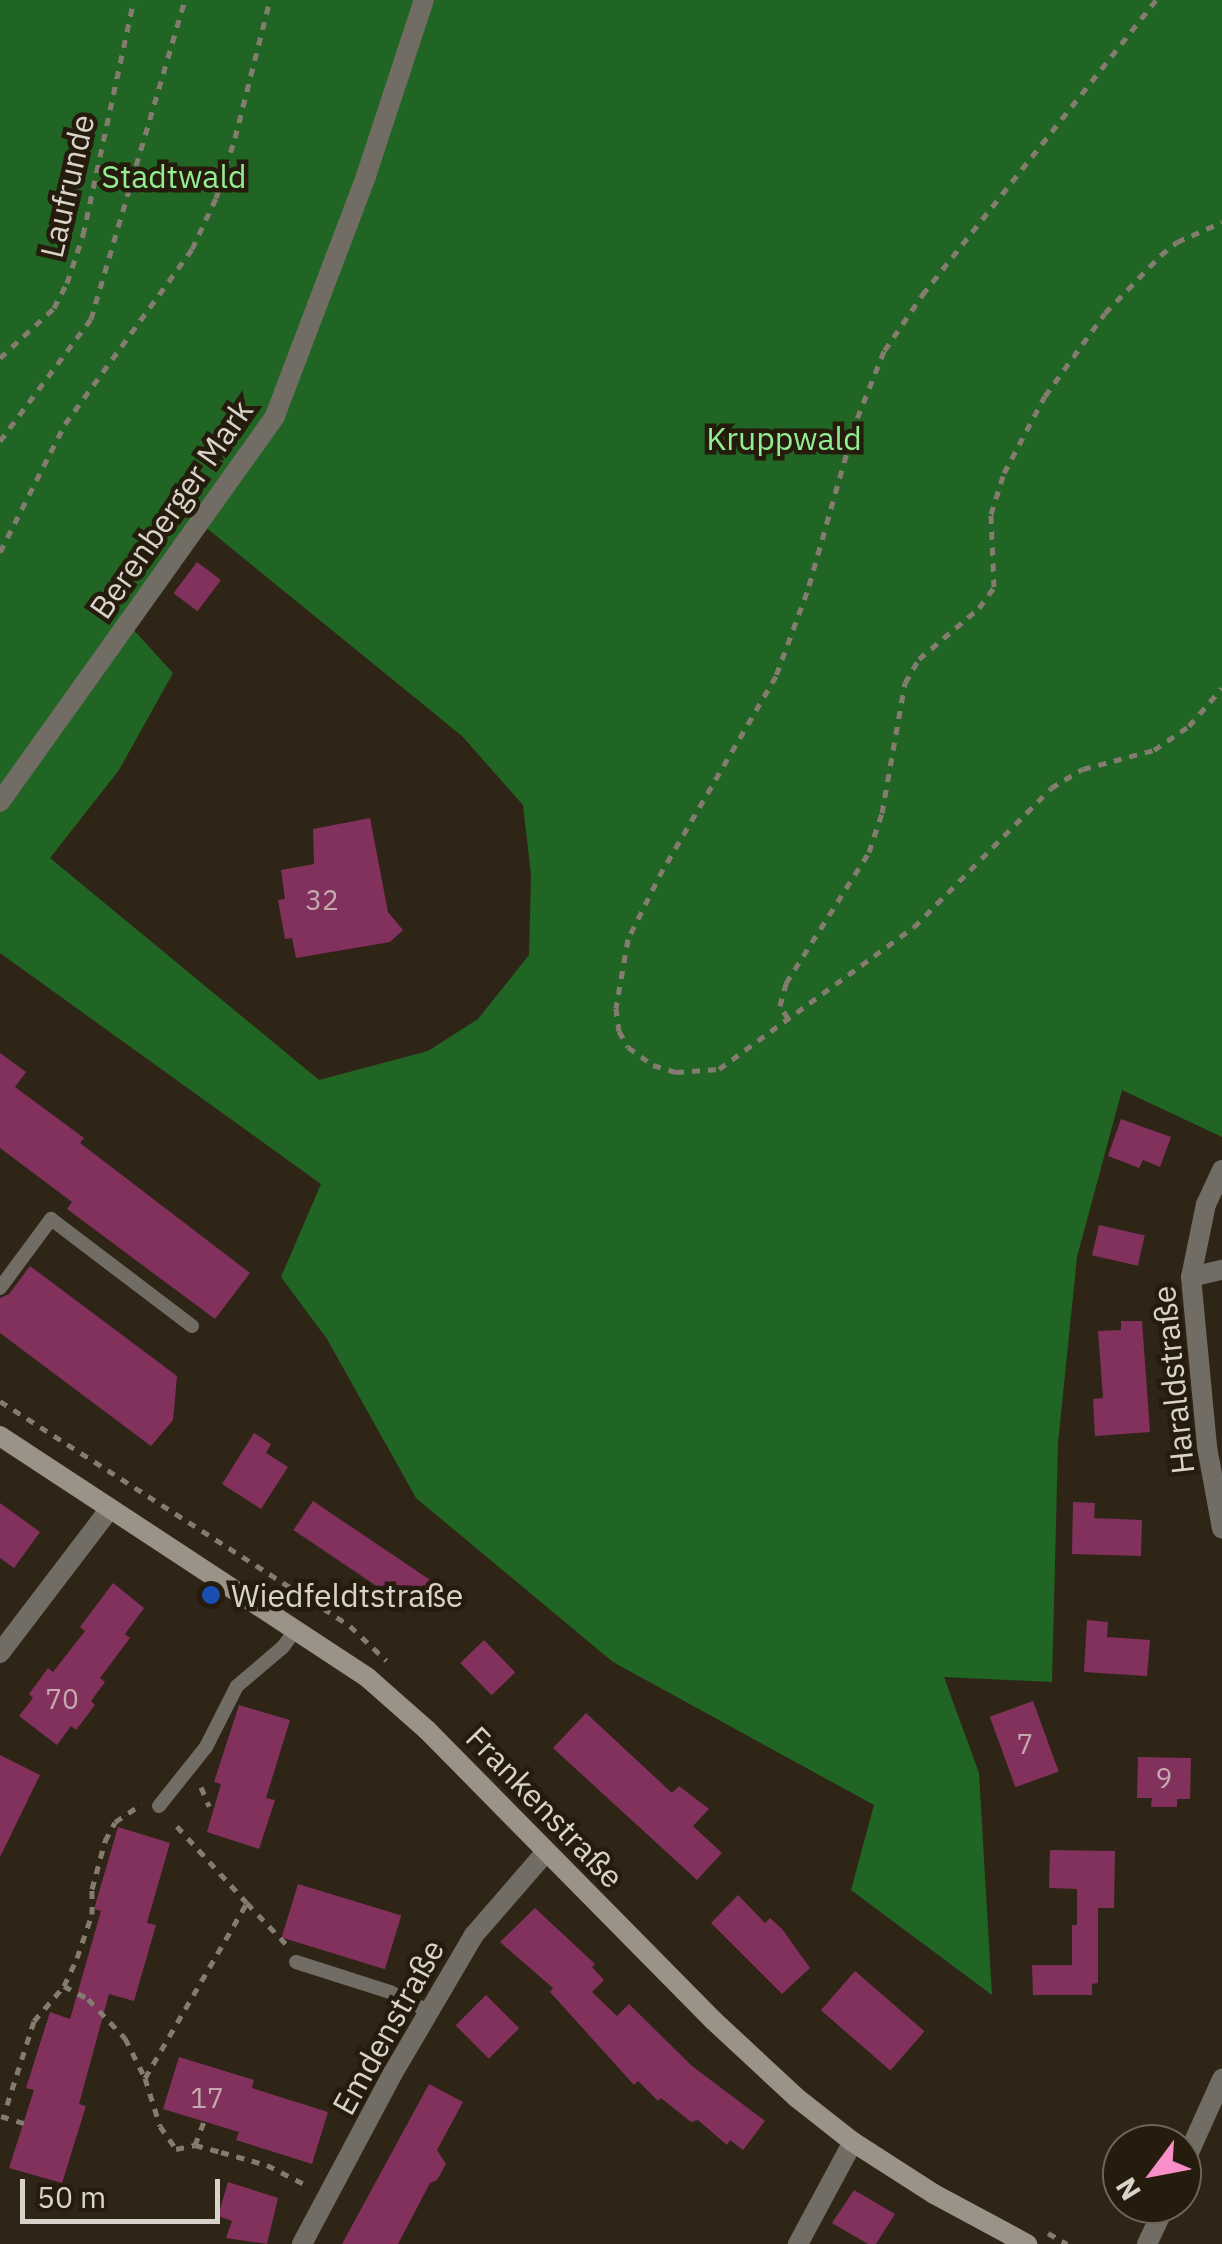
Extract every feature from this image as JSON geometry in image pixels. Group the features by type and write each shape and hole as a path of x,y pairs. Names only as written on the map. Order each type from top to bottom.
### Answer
{"main road":[{"name":"Frankenstraße","path":"0,1436 108,1511 368,1678 427,1730 754,2060 854,2142 934,2194 1027,2244"}],"street":[{"name":"Berenberger Mark","path":"0,802 275,416 366,176 424,0"},
{"name":"Haraldstraße","path":"1222,1170 1206,1204 1190,1278 1202,1408 1222,1529"},
{"path":"1190,1278 1222,1270"},
{"path":"0,1653 108,1511"},
{"name":"Emdenstraße","path":"302,2244 474,1935 546,1852"},
{"path":"1202,2124 1222,2079"},
{"path":"798,2244 854,2142"}],"lane":[{"path":"0,1288 50,1219 192,1326"},
{"path":"158,1806 206,1747 236,1686 283,1647 296,1629"},
{"path":"296,1962 390,1992 428,2012"}],"path":[{"name":"Laufrunde","path":"0,358 54,308 67,284 83,235 134,0"},
{"path":"0,441 91,319 185,0"},
{"path":"0,552 65,424 192,250 216,198 235,138 270,0"},
{"path":"1156,0 925,291 884,351 855,424 807,592 776,676 662,869 628,939 618,987 620,1031 628,1048 653,1065 700,1074 719,1069 914,927 1051,788 1083,769 1154,750 1189,726 1222,688"},
{"path":"788,1018 780,1006 786,983 868,852 878,826 905,683 919,660 979,608 994,587 991,514 1004,472 1044,396 1105,312 1160,254 1222,222"},
{"path":"7,2105 34,2021 64,1986 82,1942 116,1822 138,1804 158,1806 284,1940 296,1962"},
{"path":"144,2078 247,1903"},
{"path":"82,1942 92,1944"},
{"path":"64,1986 88,1999 125,2038 167,2137 176,2149 195,2145 267,2165 328,2195"},
{"path":"1,2116 24,2123"},
{"path":"195,2145 204,2122"}],"green space":[{"name":"Stadtwald","path":"0,0 420,0 364,172 268,412 0,795"},
{"name":"Kruppwald","path":"429,0 1222,0 1222,1137 1122,1090 1077,1257 1058,1443 1052,1682 944,1677 979,1773 992,1995 851,1890 874,1805 613,1662 416,1498 327,1339 281,1277 321,1184 0,953 0,808 130,626 173,673 119,770 50,858 319,1080 428,1051 478,1019 529,955 531,875 523,805 462,736 204,526 279,419"}],"building":[{"path":"197,562 221,580 197,611 174,593"},
{"path":"370,818 388,912 403,930 390,942 296,958 292,938 285,939 278,900 285,899 281,870 314,864 313,829"},
{"path":"0,1053 26,1072 15,1087 84,1138 80,1143 250,1273 215,1319 67,1209 72,1202 0,1148"},
{"path":"1121,1119 1171,1137 1160,1167 1143,1160 1139,1168 1108,1156"},
{"path":"1099,1225 1145,1236 1138,1266 1092,1255"},
{"path":"30,1266 177,1376 173,1420 151,1446 0,1333 0,1298 9,1294"},
{"path":"1121,1321 1142,1321 1150,1432 1095,1436 1093,1399 1103,1398 1098,1331 1121,1330"},
{"path":"254,1433 271,1444 266,1453 288,1467 261,1509 222,1484"},
{"path":"313,1501 432,1582 413,1611 293,1530"},
{"path":"1073,1502 1095,1503 1094,1518 1142,1520 1141,1556 1072,1554"},
{"path":"0,1503 40,1532 14,1568 0,1558"},
{"path":"113,1583 144,1608 125,1634 130,1638 100,1678 105,1682 91,1701 95,1705 76,1730 71,1726 57,1745 19,1716 48,1668 53,1672 85,1631 80,1627"},
{"path":"1087,1620 1108,1622 1107,1637 1150,1640 1147,1676 1084,1672"},
{"path":"484,1640 515,1672 492,1695 460,1663"},
{"path":"1033,1701 1059,1771 1015,1787 990,1717"},
{"path":"239,1705 290,1720 266,1798 275,1800 259,1849 207,1832 221,1784 214,1782"},
{"path":"586,1713 672,1793 679,1786 709,1809 693,1826 722,1853 697,1880 553,1748"},
{"path":"0,1755 40,1775 0,1857"},
{"path":"1138,1757 1191,1758 1190,1799 1177,1799 1177,1807 1151,1807 1152,1798 1137,1798"},
{"path":"118,1827 170,1843 147,1923 156,1925 134,2001 109,1994 79,2104 86,2106 62,2183 9,2168 34,2090 26,2088 50,2012 70,2019 101,1911 94,1909"},
{"path":"1050,1850 1115,1851 1114,1908 1098,1908 1098,1983 1092,1984 1092,1995 1033,1995 1032,1965 1072,1965 1072,1925 1077,1925 1077,1889 1049,1888"},
{"path":"298,1884 401,1916 385,1969 282,1938"},
{"path":"738,1895 765,1923 770,1918 782,1929 810,1968 782,1994 711,1923"},
{"path":"535,1908 595,1964 592,1967 604,1980 592,1992 617,2016 629,2004 692,2066 765,2121 743,2150 730,2140 727,2145 698,2120 691,2122 661,2098 658,2101 638,2081 634,2085 550,1992 553,1988 500,1942"},
{"path":"855,1971 924,2031 890,2071 821,2010"},
{"path":"486,1995 519,2028 489,2059 456,2025"},
{"path":"179,2057 254,2080 252,2088 328,2112 312,2164 236,2140 239,2132 163,2109"},
{"path":"429,2084 463,2102 437,2150 446,2164 437,2180 430,2183 398,2244 342,2244"},
{"path":"228,2182 278,2198 267,2244 226,2238 232,2221 218,2216"},
{"path":"854,2190 895,2214 876,2244 868,2244 832,2223"}],"place":[{"name":"Wiedfeldtstraße","path":"211,1595"}]}
